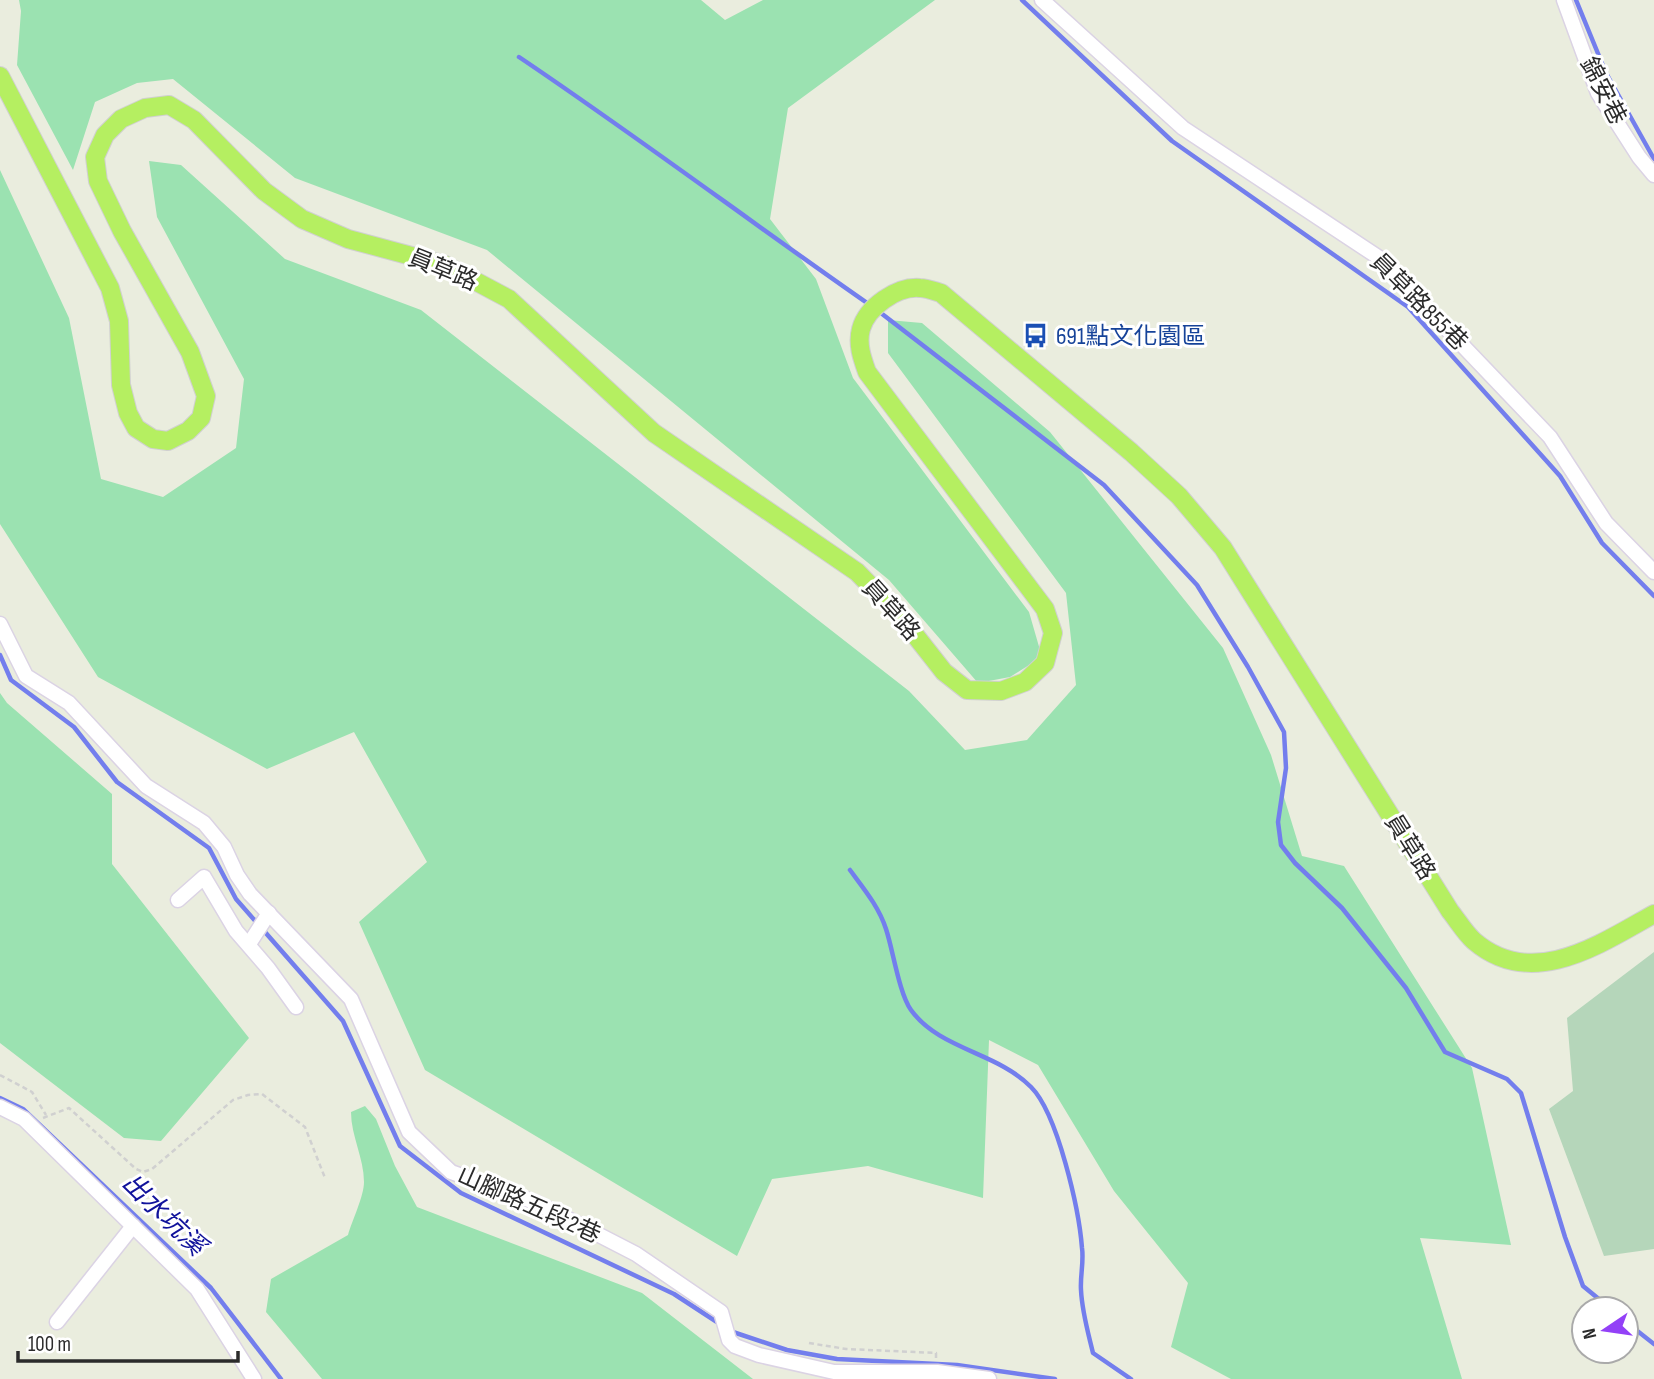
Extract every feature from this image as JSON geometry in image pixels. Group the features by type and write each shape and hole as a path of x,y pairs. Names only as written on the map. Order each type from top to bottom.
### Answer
{"main road":[{"name":"員草路","path":"0,76 110,288 119,321 121,386 128,413 136,428 153,439 168,441 188,431 201,418 206,396 190,352 122,231 98,181 95,157 104,135 121,119 145,108 169,105 194,120 264,191 302,219 348,239 445,265 509,299 654,433 857,572 900,616 944,672 967,690 1001,691 1025,682 1045,663 1053,633 1045,609 867,372 860,353 861,328 877,305 895,291 918,287 941,293 1131,452 1179,496 1223,548 1450,912 1474,941 1499,957 1531,964 1562,960 1589,950 1654,914"}],"street":[{"name":"員草路855巷","path":"1042,0 1183,128 1378,257 1550,437 1606,523 1654,572"},
{"name":"錦安巷","path":"1564,0 1598,93 1639,157 1654,175"},
{"name":"山腳路五段2巷","path":"0,624 26,676 69,704 146,786 205,823 224,847 237,875 250,894 351,999 410,1132 451,1172 537,1203 636,1254 722,1312 729,1340 734,1346 759,1355 834,1372 937,1372 989,1379"},
{"path":"178,900 204,877 236,931 249,944 296,1007"},
{"path":"249,944 269,914"},
{"path":"0,1107 24,1119 197,1290 254,1379"},
{"path":"57,1322 133,1226"}],"path":[{"path":"0,1075 32,1092 46,1115 69,1108 136,1169 143,1172 152,1169 233,1100 262,1094 305,1126 325,1178"},
{"path":"809,1343 846,1349 936,1353"}],"green space":[{"path":"19,0 701,0 725,20 763,0 935,0 788,108 770,219 816,279 853,378 1029,612 1042,657 1010,677 978,683 889,580 487,250 295,178 173,79 137,83 95,102 73,170 17,65 21,11"},
{"path":"149,161 181,165 285,259 421,310 909,691 965,750 1027,740 1076,685 1066,593 888,353 888,320 922,323 1050,432 1223,648 1271,755 1302,856 1344,866 1472,1068 1511,1245 1420,1238 1462,1379 1231,1379 1171,1347 1188,1283 1114,1191 1038,1065 989,1040 983,1198 868,1166 772,1179 737,1256 425,1070 359,922 427,862 354,732 267,769 98,677 0,524 0,170 69,318 101,479 163,497 236,448 244,379 157,217"},
{"path":"0,693 7,703 112,794 112,864 249,1038 161,1141 124,1138 0,1043"},
{"path":"1654,952 1654,1249 1604,1256 1549,1109 1573,1091 1567,1018"},
{"path":"365,1106 376,1119 395,1166 417,1207 642,1293 753,1379 322,1379 266,1312 271,1279 348,1235 364,1182 351,1112"}],"waterway":[{"path":"1022,0 1172,141 1408,307 1560,476 1602,543 1654,596"},
{"path":"1576,0 1606,73 1654,159"},
{"path":"519,57 870,305"},
{"path":"877,310 1104,485 1197,585 1248,667 1284,732 1286,768 1278,822 1281,845 1295,863 1342,908 1406,988 1445,1052 1507,1079 1521,1093 1565,1237 1583,1286 1594,1295"},
{"path":"0,655 11,680 74,727 117,782 209,848 236,899 343,1021 400,1146 461,1193 674,1294 720,1324"},
{"path":"850,870 871,898 883,921 903,993 911,1010 937,1034 1017,1075 1041,1100 1066,1163 1077,1211 1082,1253 1082,1298 1093,1353 1131,1379"},
{"name":"出水坑溪","path":"0,1098 23,1109 211,1288 281,1379"},
{"path":"730,1331 787,1350 837,1359 957,1365 1055,1379"},
{"path":"1640,1333 1654,1344"}],"place":[{"name":"691點文化園區","path":"1036,336"}]}
